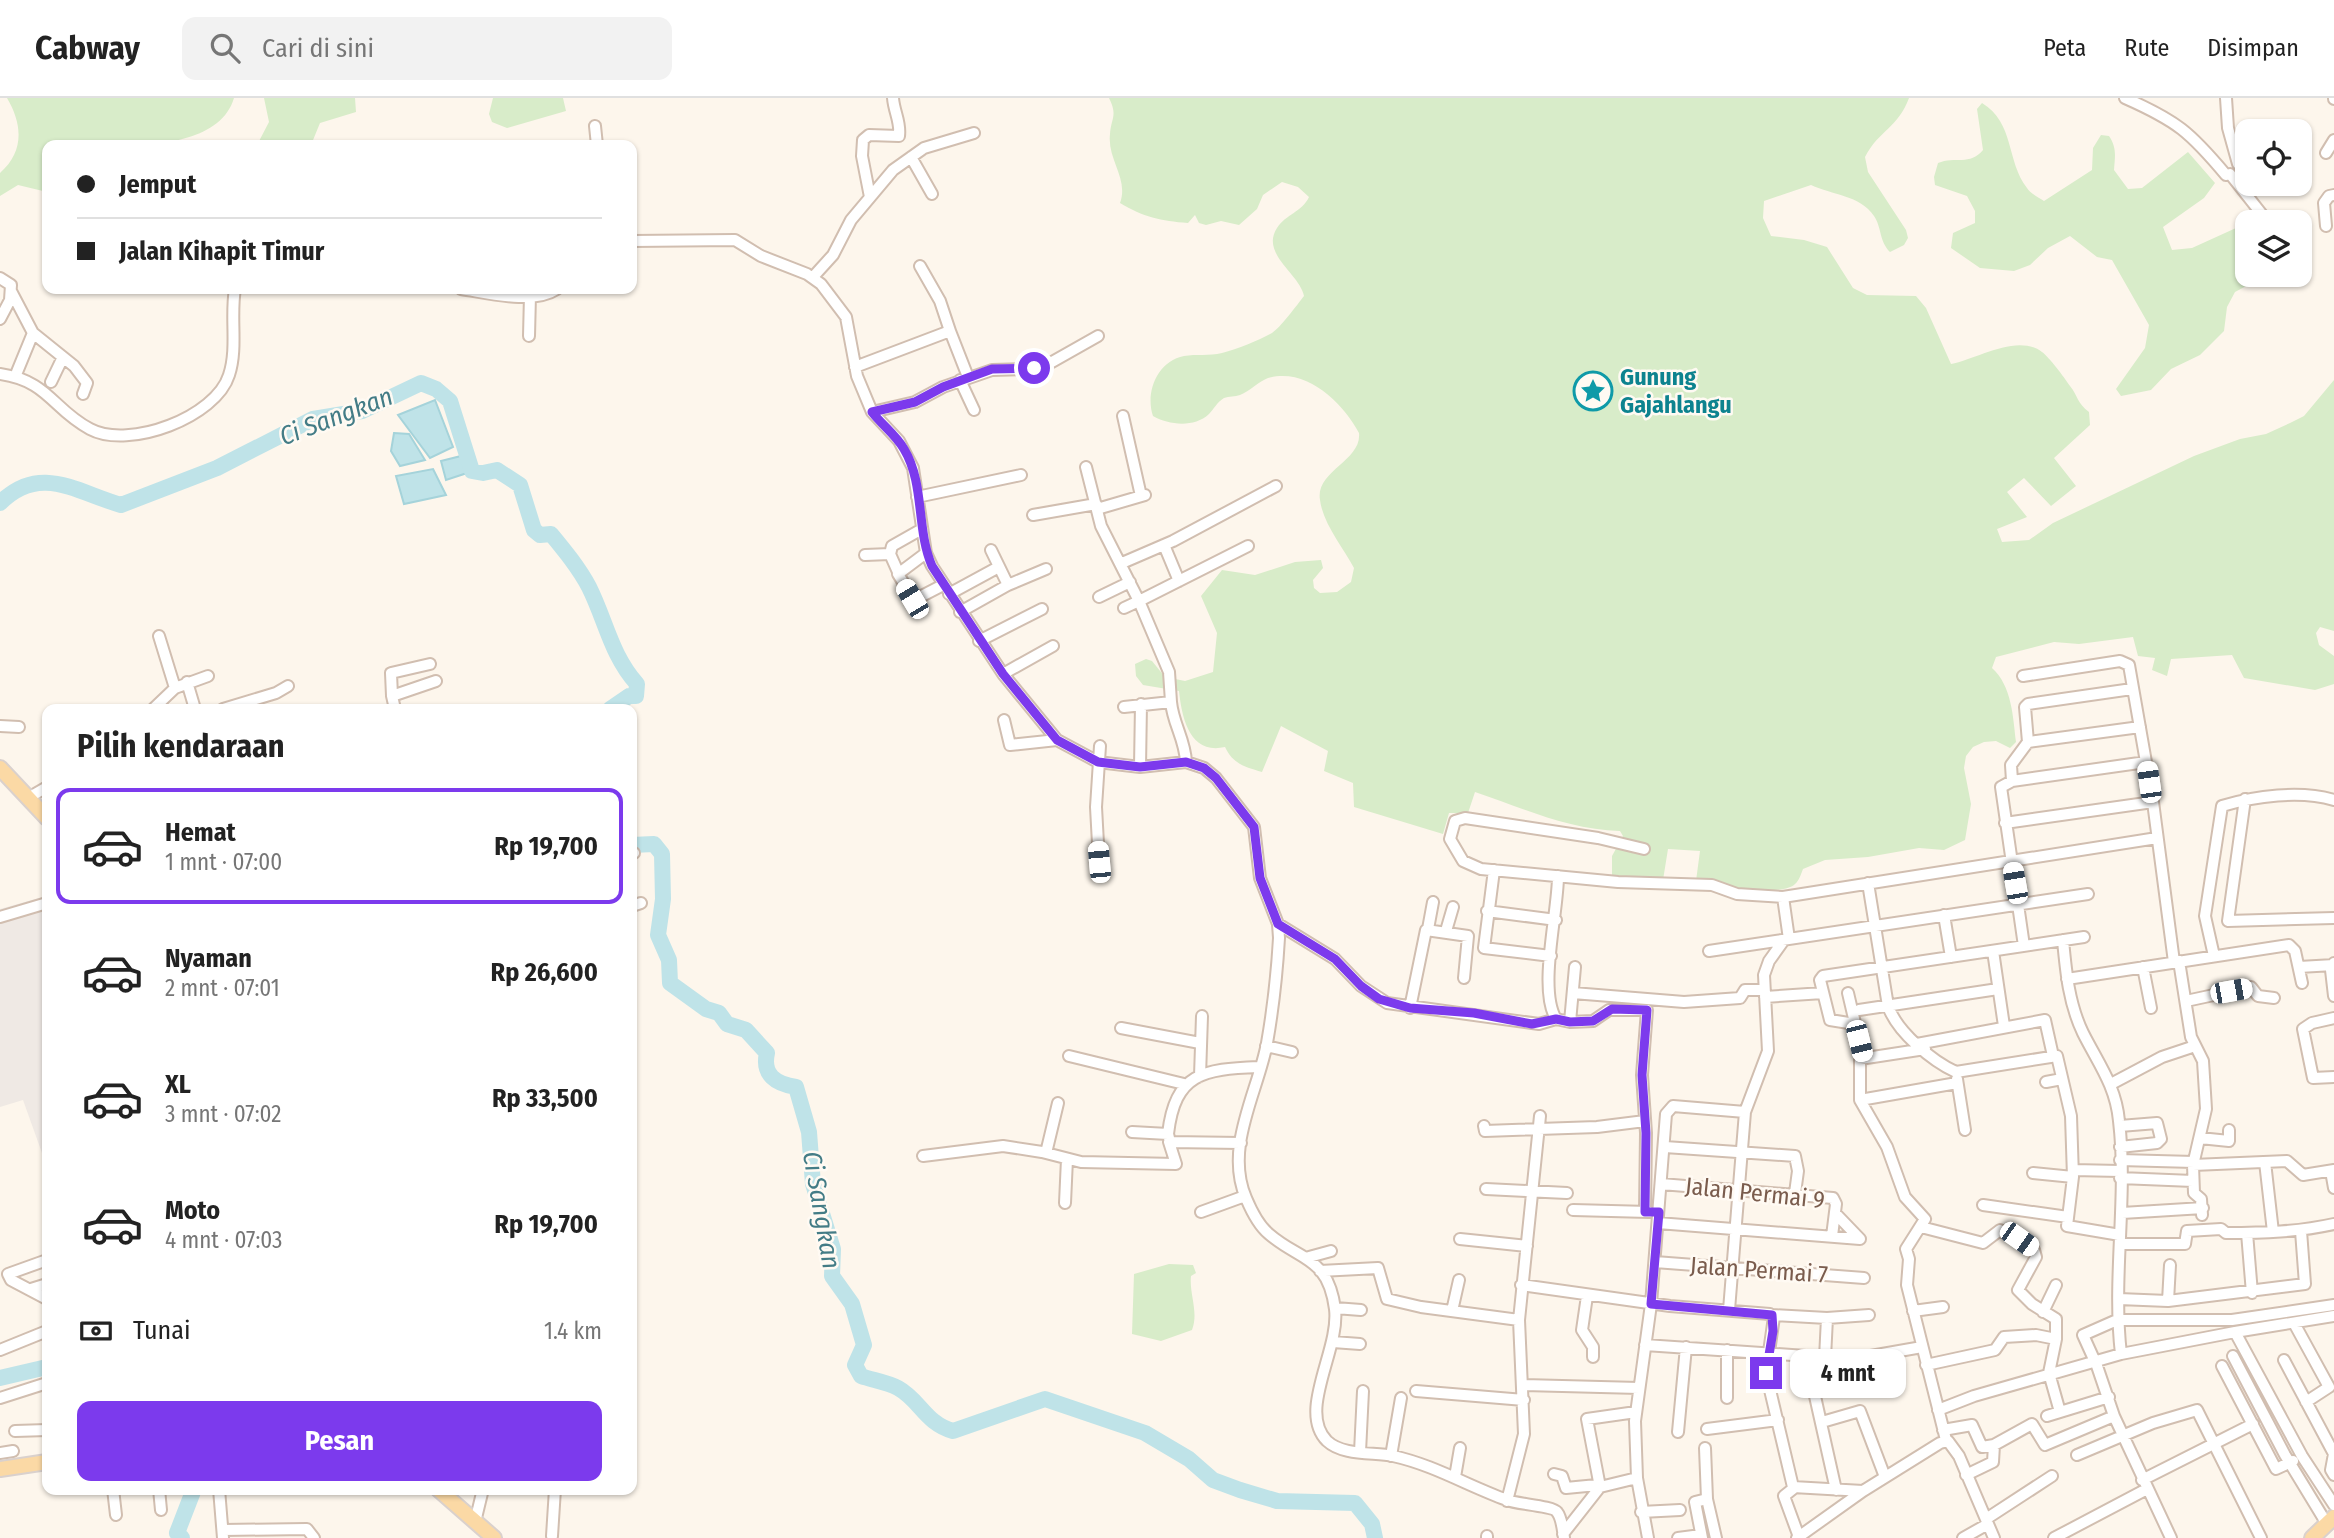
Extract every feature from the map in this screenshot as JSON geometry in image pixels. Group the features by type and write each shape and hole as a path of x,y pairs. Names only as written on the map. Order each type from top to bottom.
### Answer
{"main road":[{"path":"0,768 42,813"},
{"path":"0,1469 42,1463"},
{"path":"445,1495 494,1538"},
{"path":"2312,1538 2330,1521"}],"street":[{"path":"870,197 862,156 863,140 869,135 899,136 899,121 893,112 893,98"},
{"path":"2125,98 2165,115 2191,135 2226,175 2235,171"},
{"path":"2226,98 2228,128 2235,146"},
{"path":"595,127 596,140"},
{"path":"813,277 834,255 852,220 893,170 924,148 974,134"},
{"path":"2326,153 2334,140"},
{"path":"911,157 932,194"},
{"path":"2230,174 2258,210"},
{"path":"2326,226 2324,203 2334,195"},
{"path":"637,241 735,240 761,256 813,277 832,296 846,317 855,367 872,412 905,451 912,468 926,552 946,590 1003,674 1057,740 1098,762 1140,767 1186,762 1209,772 1251,821 1256,834 1260,878 1278,924 1278,949 1266,1046 1241,1143 1245,1196 1267,1232 1309,1257 1320,1271 1335,1308 1333,1342 1314,1406 1316,1422 1327,1441 1360,1452 1391,1456 1455,1477 1507,1501 1555,1510 1564,1536"},
{"path":"920,266 940,301 974,410"},
{"path":"0,278 11,285 0,319"},
{"path":"11,291 33,333 63,357 87,383 83,394"},
{"path":"0,374 36,384 92,430 127,436 155,431 198,411 229,375 235,294"},
{"path":"525,294 547,294"},
{"path":"529,336 530,295"},
{"path":"855,367 950,331"},
{"path":"17,372 33,333"},
{"path":"872,412 915,402 992,369 1023,369 1052,362 1098,337"},
{"path":"51,382 63,357"},
{"path":"1033,515 1097,506 1144,495 1123,416"},
{"path":"1086,467 1101,526 1122,563 1169,671 1174,721 1184,738 1186,762"},
{"path":"918,497 1021,475"},
{"path":"1122,563 1164,545 1276,485"},
{"path":"922,529 894,543 890,554 913,600 946,590 995,569"},
{"path":"1164,545 1179,581"},
{"path":"1124,608 1248,546"},
{"path":"991,550 1008,585"},
{"path":"898,572 926,552"},
{"path":"866,555 890,554"},
{"path":"960,612 1008,585 1046,569"},
{"path":"1099,597 1130,582"},
{"path":"979,641 1042,609"},
{"path":"159,636 175,688"},
{"path":"1003,674 1052,646"},
{"path":"2023,676 2126,662 2140,727 2191,1037 2203,1060 2206,1109 2194,1163 2193,1181 2194,1193 2201,1198 2203,1212 2122,1213"},
{"path":"394,704 391,673 430,664"},
{"path":"158,704 175,688 208,676"},
{"path":"393,696 436,681"},
{"path":"187,682 194,704"},
{"path":"240,704 276,693 288,686"},
{"path":"2012,781 2011,765 2028,742 2027,706 2132,689"},
{"path":"1124,708 1171,702"},
{"path":"1140,767 1141,704"},
{"path":"1004,720 1010,745 1057,740"},
{"path":"0,725 19,727"},
{"path":"2028,742 2140,727"},
{"path":"1099,862 1100,746"},
{"path":"2024,946 2000,789 2012,781 2146,762"},
{"path":"28,798 42,790"},
{"path":"2214,956 2205,916 2221,808 2245,799 2292,796 2334,800"},
{"path":"2245,799 2228,921 2334,918"},
{"path":"2005,823 2152,802"},
{"path":"1644,849 1474,819 1455,821 1450,839 1463,862 1470,867 1618,882 1712,885 1737,894 1783,897 2157,838"},
{"path":"1494,870 1482,945 1486,949 1551,956"},
{"path":"1556,1019 1548,998 1558,876"},
{"path":"1868,883 1888,1006 1898,1023 1957,1077 1965,1130"},
{"path":"1709,951 2088,894"},
{"path":"1729,1310 1735,1268 1745,1112 1760,1079 1768,1051 1766,966 1786,940 1783,897"},
{"path":"1410,1008 1433,902"},
{"path":"0,917 42,904"},
{"path":"1446,931 1453,906"},
{"path":"1487,911 1556,920"},
{"path":"1944,915 1951,957"},
{"path":"1278,924 1335,959 1361,986 1379,999 1410,1008 1474,1013 1528,1024 1556,1019 1570,1022 1596,1020 1612,1009 1647,1010 1642,1075 1645,1212"},
{"path":"1428,929 1468,937 1464,978"},
{"path":"1855,1024 1833,1023 1823,993 1823,976 2084,937"},
{"path":"2063,940 2070,997 2083,1032 2111,1084 2120,1126 2122,1213 2117,1320 2121,1354"},
{"path":"2067,979 2289,945 2295,951 2302,983"},
{"path":"1993,951 2004,1026"},
{"path":"2299,967 2334,964 2334,996"},
{"path":"1570,1022 1575,967"},
{"path":"2143,967 2151,1008"},
{"path":"2186,1001 2251,988 2258,996 2274,998"},
{"path":"1859,1010 1998,989"},
{"path":"1573,993 1684,1002 1740,998 1745,990 1765,994 1823,993"},
{"path":"1848,993 1863,1057 1858,1068 1860,1100 1887,1147 1905,1197 1924,1218 1906,1249 1909,1259 1907,1285 1944,1435 1954,1446 1994,1538"},
{"path":"1200,1076 1202,1016"},
{"path":"2334,1018 2312,1023 2303,1030 2313,1078 2334,1077"},
{"path":"1863,1057 2004,1026 2045,1020 2053,1056"},
{"path":"1121,1028 1199,1043"},
{"path":"1266,1046 1292,1052"},
{"path":"2111,1084 2162,1057 2195,1046"},
{"path":"1069,1056 1184,1084"},
{"path":"1860,1100 2057,1056 2071,1116 2073,1174 2068,1228 2120,1240 2186,1244 2187,1231 2301,1231 2334,1224"},
{"path":"923,1156 961,1154 993,1146 1046,1153 1090,1163 1176,1164 1171,1140 1173,1103 1184,1084 1200,1076 1259,1067"},
{"path":"2046,1082 2062,1079"},
{"path":"1046,1153 1058,1103"},
{"path":"1648,1538 1641,1512 1637,1478 1636,1412 1651,1304 1666,1114 1673,1106 1745,1112"},
{"path":"1507,1501 1521,1453 1524,1400 1519,1320 1527,1221 1535,1189 1540,1115"},
{"path":"1484,1126 1485,1131 1597,1127 1645,1121"},
{"path":"2120,1126 2157,1123 2161,1139 2157,1143 2120,1147"},
{"path":"2200,1138 2229,1141 2229,1130"},
{"path":"1132,1132 1171,1140 1241,1143"},
{"path":"1665,1147 1743,1150 1795,1156 1798,1171 1795,1194"},
{"path":"1065,1203 1067,1159"},
{"path":"2033,1173 2073,1174 2194,1163 2287,1161 2303,1175 2333,1170 2334,1188"},
{"path":"2266,1162 2273,1232"},
{"path":"2120,1170 2193,1181"},
{"name":"Jalan Permai 9","path":"1661,1184 1833,1198 1835,1213 1832,1236 1860,1239 1835,1213"},
{"path":"1486,1189 1535,1189 1567,1193"},
{"path":"1201,1212 1245,1196"},
{"path":"1983,1205 2068,1217"},
{"path":"1573,1210 1645,1212 1658,1217 1737,1229 1832,1236"},
{"path":"1921,1227 1983,1243 1997,1230 2019,1239 2036,1254 2019,1292 2056,1319 2056,1339 2049,1373 2060,1412"},
{"path":"2119,1299 2168,1301 2252,1293 2306,1284 2301,1231"},
{"path":"2247,1233 2252,1293"},
{"path":"1460,1239 1527,1246"},
{"path":"1309,1257 1331,1251"},
{"path":"42,1262 9,1272 10,1280 42,1296"},
{"name":"Jalan Permai 7","path":"1655,1262 1864,1278"},
{"path":"2168,1301 2170,1265"},
{"path":"1320,1271 1378,1268 1387,1299 1519,1320"},
{"path":"1452,1311 1458,1280"},
{"path":"2043,1311 2056,1284"},
{"path":"1521,1285 1651,1304 1772,1315 1826,1318 1870,1315"},
{"path":"31,1289 42,1286"},
{"path":"1587,1296 1582,1331 1593,1347 1593,1357"},
{"path":"2171,1538 2144,1485 2114,1416 2096,1362 2082,1335 2117,1320 2232,1320 2334,1305"},
{"path":"1913,1311 1943,1307"},
{"path":"1335,1308 1360,1310"},
{"path":"1772,1315 1766,1373 1794,1488"},
{"path":"1938,1410 2049,1373 2121,1354 2334,1316"},
{"path":"1825,1358 1826,1318"},
{"path":"2294,1323 2329,1387 2306,1402"},
{"path":"2235,1332 2302,1456 2334,1505"},
{"path":"0,1350 42,1333"},
{"path":"1926,1364 1995,1350 2004,1337 2036,1335 2056,1339"},
{"path":"1333,1342 1360,1344"},
{"path":"1645,1345 1825,1358 1878,1356 1922,1347"},
{"path":"1678,1432 1686,1347"},
{"path":"1727,1350 1727,1398"},
{"path":"1806,1356 1836,1490"},
{"path":"2233,1356 2289,1463 2330,1521"},
{"path":"2284,1360 2334,1453 2331,1470 2334,1475"},
{"path":"2238,1368 2223,1369 2276,1469 2302,1456"},
{"path":"0,1398 42,1385"},
{"path":"1522,1385 1639,1388"},
{"path":"1360,1452 1363,1391"},
{"path":"1416,1391 1524,1400"},
{"path":"2047,1416 2109,1397"},
{"path":"1391,1456 1401,1398"},
{"path":"2077,1455 2122,1434 2196,1409 2261,1538"},
{"path":"1822,1422 1860,1410 1885,1477"},
{"path":"1564,1536 1599,1486 1587,1419 1636,1412"},
{"path":"1863,1491 1794,1488 1784,1496 1798,1537 1944,1435 1972,1425 1982,1447 1994,1445 2032,1424 2046,1445 2114,1416"},
{"path":"1707,1429 1778,1420"},
{"path":"2054,1538 2213,1443 2253,1424"},
{"path":"15,1431 42,1430"},
{"path":"1966,1475 1994,1461 1994,1445"},
{"path":"1705,1447 1707,1499 1716,1538"},
{"path":"1455,1477 1460,1448"},
{"path":"0,1453 13,1451"},
{"path":"1554,1474 1562,1476 1566,1488 1599,1486 1637,1478"},
{"path":"1963,1538 2052,1476"},
{"path":"114,1495 116,1515"},
{"path":"160,1495 161,1510"},
{"path":"220,1495 223,1534 306,1529 313,1533 314,1538"},
{"path":"475,1522 482,1495"},
{"path":"552,1535 555,1495"},
{"path":"1678,1538 1702,1536 1695,1502 1707,1499"},
{"path":"1641,1512 1680,1510"}],"shaded area":[{"path":"42,897 42,1153 23,1100 0,1107 0,909"}],"green space":[{"path":"7,98 234,98 223,118 204,131 180,140 42,140 42,191 18,185 0,196 0,173 8,165 17,147 18,128"},
{"path":"264,98 355,98 356,112 320,123 313,140 260,140 269,122"},
{"path":"493,98 563,98 566,111 507,128 492,122 489,114"},
{"path":"1109,98 1909,98 1894,123 1865,157 1868,172 1906,230 1908,238 1904,245 1890,252 1877,221 1868,209 1853,200 1811,185 1764,201 1763,218 1771,236 1804,240 1827,247 1853,288 1867,295 1916,296 1926,308 1951,364 2009,346 2032,347 2048,358 2073,390 2089,412 2090,425 2054,458 2076,486 2051,506 2024,478 2007,492 2027,517 1997,529 2002,542 2029,540 2053,523 2194,456 2240,439 2266,434 2290,423 2304,416 2334,380 2334,631 2320,627 2316,633 2319,645 2334,656 2334,684 2315,690 2244,678 2232,655 2171,659 2167,676 2152,670 2155,658 2138,656 2133,637 2079,644 2054,642 1996,657 1992,668 1999,675 2008,693 2016,742 2010,748 1996,741 1984,742 1973,747 1966,756 1964,768 1971,804 1965,840 1944,850 1919,848 1868,857 1825,860 1803,869 1795,884 1776,890 1748,889 1696,881 1700,851 1668,849 1663,880 1612,878 1612,856 1623,836 1620,831 1582,827 1475,792 1468,813 1449,813 1443,834 1354,807 1353,783 1324,771 1328,751 1281,726 1262,772 1236,761 1225,747 1203,746 1190,732 1186,723 1179,691 1143,685 1136,676 1135,664 1146,659 1152,661 1165,677 1185,681 1213,672 1217,633 1201,596 1222,570 1255,575 1295,562 1321,560 1323,568 1313,580 1314,588 1320,593 1337,592 1351,582 1354,568 1325,518 1320,490 1324,481 1353,451 1358,443 1359,433 1344,410 1322,390 1296,378 1282,376 1268,378 1240,395 1224,398 1209,414 1196,421 1181,424 1153,416 1152,388 1160,371 1167,364 1184,356 1228,351 1266,336 1279,326 1304,296 1296,280 1277,255 1273,237 1281,223 1309,197 1298,187 1282,182 1263,195 1257,209 1239,225 1221,221 1206,225 1199,223 1195,215 1188,223 1169,221 1152,218 1128,208 1120,203 1122,185 1110,143 1114,113"},
{"path":"1982,103 1993,111 2005,132 2020,177 2033,194 2044,201 2092,170 2093,148 2101,135 2109,136 2112,140 2115,152 2114,170 2128,189 2142,188 2188,152 2215,183 2204,198 2163,227 2172,250 2192,248 2235,228 2235,287 2244,287 2235,292 2227,307 2224,331 2200,355 2171,369 2151,390 2121,396 2116,389 2145,348 2149,325 2112,260 2097,257 2070,236 2048,248 2030,265 2014,271 1980,268 1951,248 1953,233 1975,223 1975,211 1967,196 1935,185 1934,177 1938,163 1973,158 1983,150 1977,109"},
{"path":"1169,1264 1193,1265 1196,1273 1191,1276 1195,1316 1192,1330 1161,1341 1132,1334 1134,1274"}],"water":[{"path":"435,400 453,447 430,458 398,415"},
{"path":"394,433 409,434 425,460 400,466 391,451"},
{"path":"461,456 467,473 446,480 441,461"},
{"path":"433,469 446,495 404,504 396,476"}],"waterway":[{"name":"Ci Sangkan","path":"0,503 15,491 44,483 59,484 121,505 217,468 313,419 362,411 421,383 436,389 450,401 472,471 483,473 497,470 520,485 534,530 540,535 551,534 585,580 615,650 637,684 636,696 629,696 617,704"},
{"name":"Ci Sangkan","path":"637,845 654,844 662,854 663,899 658,935 669,960 670,983 706,1009 719,1013 727,1024 746,1030 767,1053 767,1067 772,1077 782,1084 796,1087 809,1132 813,1184 833,1249 832,1276 852,1304 864,1345 855,1365 861,1376 898,1388 936,1423 953,1431 1045,1399 1145,1433 1189,1459 1213,1480 1240,1490 1277,1501 1355,1503 1372,1524 1375,1538"},
{"path":"0,1378 42,1368"},
{"path":"182,1538 177,1533 192,1495"}],"place":[{"name":"Gunung Gajahlangu","path":"1593,391"}],"route":[{"path":"1034,368 992,369 943,387 915,402 872,412 899,441 908,457 916,486 926,552 932,566 1003,674 1057,740 1085,756 1098,762 1140,767 1186,762 1195,764 1216,778 1254,827 1260,878 1278,924 1335,959 1361,986 1379,999 1410,1008 1447,1013 1474,1013 1532,1024 1556,1019 1570,1022 1593,1021 1612,1009 1647,1010 1642,1075 1646,1133 1645,1212 1659,1212 1651,1304 1772,1315 1773,1331 1766,1359 1766,1373"}]}
